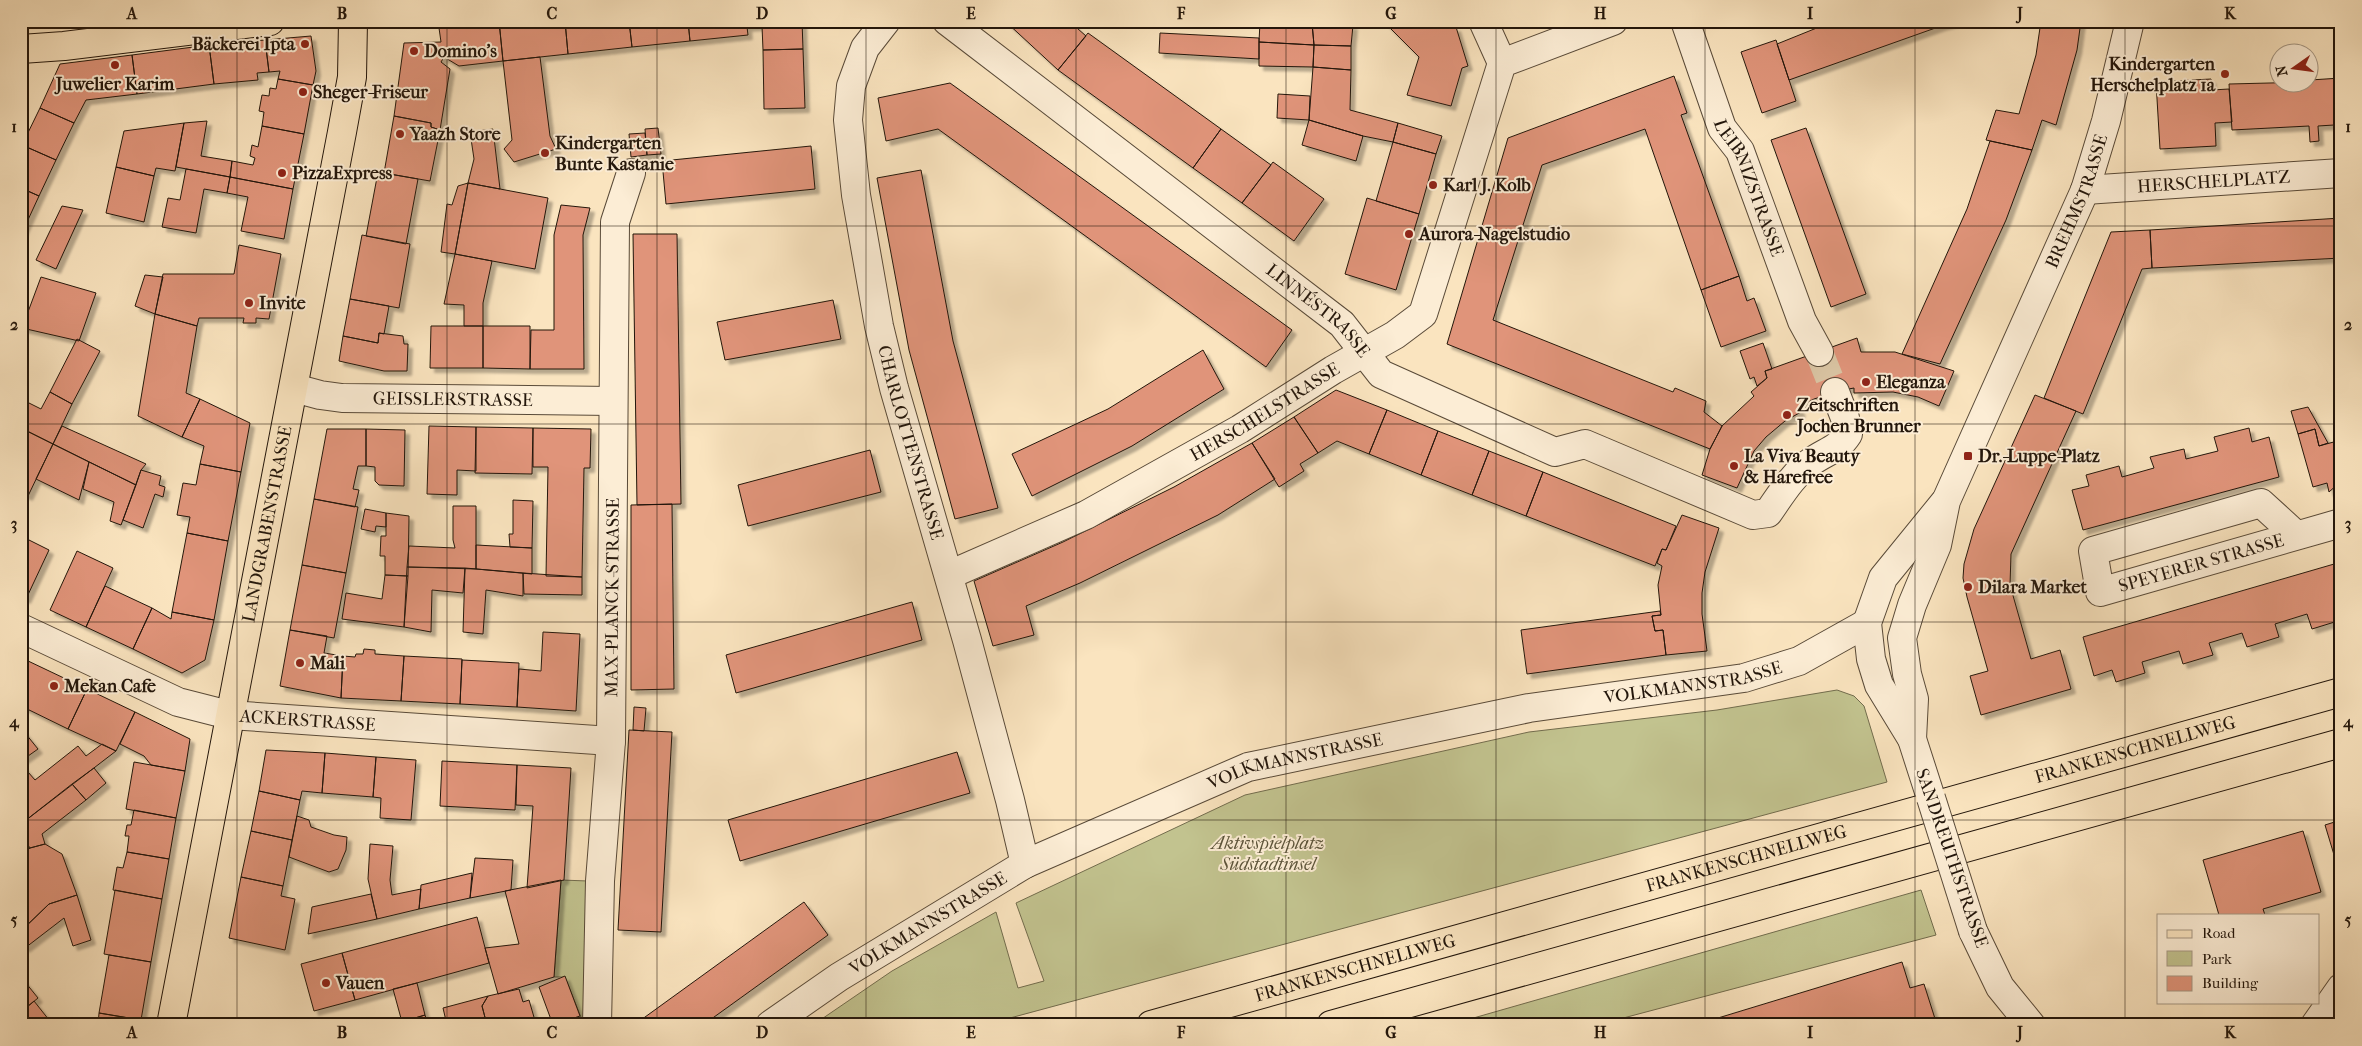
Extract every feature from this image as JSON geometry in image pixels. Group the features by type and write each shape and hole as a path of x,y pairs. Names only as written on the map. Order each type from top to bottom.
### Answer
{"main road":[{"path":"21,50 270,21"},
{"name":"LANDGRABENSTRASSE","path":"171,1025 352,77 353,21"},
{"name":"FRANKENSCHNELLWEG","path":"1150,1025 2341,692"},
{"path":"1331,1025 2341,743"}],"street":[{"name":"CHARLOTTENSTRASSE","path":"886,21 865,48 851,86 848,120 850,160 879,326 894,388 949,575 1010,800 1025,864"},
{"name":"LINNÉSTRASSE","path":"947,21 1342,324 1381,374 1556,452 1585,444 1753,515 1768,514 1789,484 1810,462 1841,445 1848,434 1845,418 1835,392"},
{"path":"1483,21 1502,63 1613,21"},
{"name":"LEIBNIZSTRASSE","path":"1685,21 1722,128 1740,151 1802,321 1819,352"},
{"name":"BREHMSTRASSE","path":"1946,500 2085,190 2106,121 2130,21"},
{"name":"HERSCHELSTRASSE","path":"949,575 1086,515 1240,429 1364,352 1395,335 1423,314 1502,63"},
{"name":"MAX-PLANCK-STRASSE","path":"596,1025 600,881 611,741 615,222 631,173"},
{"name":"HERSCHELPLATZ","path":"2085,190 2341,173"},
{"name":"GEISSLERSTRASSE","path":"294,388 320,395 342,398 613,402"},
{"path":"1946,500 1937,545 1912,605 1902,638 1867,623 1883,578 1946,500"},
{"name":"SPEYERER STRASSE","path":"2296,535 2261,503 2102,548 2093,551 2100,592 2341,523"},
{"name":"SANDREUTHSTRASSE","path":"1867,623 1871,659 1879,685 1912,739 1973,931 2000,987 2031,1025"},
{"name":"VOLKMANNSTRASSE","path":"770,1025 839,977 1025,864 1248,767 1529,708 1744,678 1799,661 1867,623"},
{"name":"ACKERSTRASSE","path":"21,628 178,702 229,715 611,741"},
{"name":"SANDREUTHSTRASSE","path":"1902,638 1907,674 1914,699 1912,739"},
{"path":"2314,1025 2341,988"}],"green space":[{"name":"Aktivspielplatz Südstadtinsel","path":"1837,690 1854,696 1864,706 1887,782 984,1025 813,1025 892,971 996,912 1018,988 1044,981 1016,903 1245,795 1529,732 1717,710"},
{"path":"561,880 588,881 584,1025 565,977 554,977"},
{"path":"1921,890 1936,935 1597,1025 1449,1025"}],"building":[{"path":"438,21 499,21 503,61 459,66 444,57 441,62 450,69 440,130 431,127 431,123 394,116 404,43 441,42"},
{"path":"499,21 565,21 568,54 503,61"},
{"path":"565,21 629,21 632,47 568,54"},
{"path":"629,21 688,21 690,41 632,47"},
{"path":"688,21 757,21 758,26 747,27 748,35 690,41"},
{"path":"757,21 802,21 803,49 763,50 762,26 758,26"},
{"path":"1005,21 1069,21 1086,36 1058,70"},
{"path":"1293,21 1312,23 1314,45 1259,42 1260,22"},
{"path":"1383,21 1446,21 1453,28 1456,27 1468,66 1462,68 1451,106 1407,95 1419,57"},
{"path":"1834,21 1960,21 1789,80 1777,44"},
{"path":"2041,21 2081,21 2077,50 2056,125 2042,120 2032,150 1986,140 1996,110 2019,114 2036,55"},
{"path":"1312,23 1353,25 1351,46 1314,45"},
{"path":"1088,33 1221,129 1193,168 1058,70"},
{"path":"1160,33 1259,38 1259,59 1159,53"},
{"path":"311,36 316,71 313,85 278,79 280,71 269,72 265,40"},
{"path":"265,40 269,72 257,73 258,80 214,84 209,45"},
{"path":"1776,40 1796,101 1762,113 1741,52"},
{"path":"1259,42 1314,45 1313,67 1259,66"},
{"path":"209,45 214,84 137,94 132,55"},
{"path":"1314,45 1351,46 1351,70 1313,67"},
{"path":"803,49 805,108 764,109 763,50"},
{"path":"132,55 137,94 86,100 74,123 40,108 60,64"},
{"path":"540,57 550,136 556,149 514,162 504,149 512,140 503,61"},
{"path":"1313,67 1351,70 1350,110 1398,123 1393,142 1363,136 1309,120"},
{"path":"1674,76 1687,113 1681,115 1739,276 1701,290 1645,129 1542,165 1493,320 1673,392 1675,388 1706,401 1704,412 1722,426 1710,449 1447,344 1508,138"},
{"path":"2341,78 2341,146 2335,146 2334,125 2318,126 2319,141 2310,142 2309,126 2232,130 2229,84 2270,83 2270,92 2320,92 2320,79"},
{"path":"278,79 313,85 304,134 262,126 264,112 259,111 262,95 269,96 270,88 276,89"},
{"path":"2211,79 2212,90 2229,89 2232,122 2215,123 2216,146 2160,149 2156,82"},
{"path":"950,83 1292,330 1266,367 938,129 886,141 878,98"},
{"path":"1278,94 1310,96 1309,120 1277,118"},
{"path":"40,108 74,123 56,160 22,145"},
{"path":"394,116 431,123 431,127 440,130 430,181 384,173"},
{"path":"1309,120 1363,136 1356,161 1302,145"},
{"path":"207,121 201,156 232,161 230,177 176,167 184,123"},
{"path":"184,123 175,171 156,168 154,176 116,167 124,131"},
{"path":"1398,123 1442,136 1436,154 1393,142"},
{"path":"262,126 304,134 293,189 230,177 232,161 253,165 255,158 250,156 252,145 258,147"},
{"path":"658,128 661,154 647,155 645,129"},
{"path":"1806,128 1866,294 1831,307 1771,140"},
{"path":"493,129 500,189 468,183 474,159 470,132"},
{"path":"1221,129 1271,165 1242,203 1193,168"},
{"path":"645,133 647,155 631,157 629,134"},
{"path":"1990,141 2032,150 2006,220 1940,364 1902,354 1967,209"},
{"path":"1393,142 1436,154 1419,214 1376,201"},
{"path":"22,145 56,160 39,196 21,188"},
{"path":"811,146 815,189 666,204 662,161"},
{"path":"1273,162 1324,199 1294,241 1242,203"},
{"path":"116,167 154,176 144,222 106,213"},
{"path":"186,169 230,177 227,193 204,189 196,233 162,227 168,198 180,200"},
{"path":"921,170 953,341 998,508 955,519 909,350 877,178"},
{"path":"378,172 418,179 406,244 366,236"},
{"path":"230,177 293,189 284,239 241,231 248,197 227,193"},
{"path":"468,183 455,254 441,252 447,204 452,205 458,186"},
{"path":"468,183 548,198 535,269 455,254"},
{"path":"21,188 39,196 21,235"},
{"path":"1367,198 1419,214 1396,290 1345,274"},
{"path":"561,205 590,208 583,235 584,369 530,369 531,330 554,330 554,235"},
{"path":"62,206 83,210 56,269 36,260"},
{"path":"2341,218 2341,258 2152,268 2150,230"},
{"path":"2150,230 2152,268 2142,269 2083,414 2044,398 2111,232"},
{"path":"633,234 677,234 681,504 637,505"},
{"path":"362,235 410,244 399,308 350,299"},
{"path":"239,245 281,254 269,319 256,318 256,323 243,323 244,318 199,318 197,326 155,314 163,274 234,274"},
{"path":"455,254 492,261 483,303 483,326 464,326 464,305 444,304"},
{"path":"145,275 163,277 155,314 135,306"},
{"path":"1739,276 1747,301 1754,298 1766,331 1721,347 1701,290"},
{"path":"41,277 96,293 79,341 22,328"},
{"path":"350,299 389,306 384,334 379,333 378,343 343,336"},
{"path":"833,300 841,339 725,360 717,322"},
{"path":"155,314 197,326 186,393 200,399 182,437 138,416"},
{"path":"431,326 483,326 483,368 430,368"},
{"path":"483,326 530,326 530,369 483,368"},
{"path":"379,333 403,336 404,344 408,344 407,371 384,371 339,361 343,336 378,343"},
{"path":"1857,338 1861,352 1895,352 1954,371 1939,406 1918,397 1893,392 1854,393 1854,388 1843,390 1814,399 1798,407 1801,412 1785,421 1766,437 1754,451 1737,488 1702,475 1710,449 1722,426 1754,396 1751,392 1767,378 1765,371"},
{"path":"77,339 100,351 72,404 50,392"},
{"path":"1763,343 1772,369 1765,371 1767,378 1757,386 1754,377 1750,379 1740,351"},
{"path":"1203,350 1224,389 1132,446 1032,496 1012,454 1108,409"},
{"path":"1336,390 1387,410 1369,454 1337,441 1318,453 1294,417"},
{"path":"50,392 72,404 53,444 21,428 21,399 41,409"},
{"path":"2035,395 2076,411 2011,554 2010,585 2031,659 2060,650 2071,689 1981,715 1970,676 1988,671 1967,597 1963,578 1964,564 1974,529"},
{"path":"200,399 250,423 241,472 200,464 204,446 182,437"},
{"path":"2308,407 2328,443 2319,446 2315,429 2298,434 2291,411"},
{"path":"1387,410 1438,431 1421,475 1369,454"},
{"path":"1294,417 1318,453 1300,464 1304,471 1279,487 1252,443"},
{"path":"62,426 146,464 141,470 136,485 53,444"},
{"path":"429,426 476,427 476,471 457,470 457,495 427,494"},
{"path":"476,427 533,428 532,474 475,473"},
{"path":"533,428 591,429 590,468 584,468 582,577 546,576 548,467 533,467"},
{"path":"2249,428 2252,442 2269,437 2279,477 2083,530 2072,490 2089,486 2086,475 2119,466 2122,477 2154,468 2150,457 2184,449 2186,459 2218,451 2214,437"},
{"path":"327,429 366,429 366,466 358,466 353,489 359,490 355,507 314,499"},
{"path":"366,429 405,430 404,486 379,485 375,481 375,467 366,466"},
{"path":"2315,429 2319,446 2341,440 2341,479 2338,480 2339,483 2329,492 2327,483 2313,487 2298,434"},
{"path":"25,430 53,444 28,496 21,493 21,438"},
{"path":"1438,431 1489,451 1472,495 1421,475"},
{"path":"1252,443 1275,479 1218,515 1080,583 1026,606 1034,635 993,646 974,581 1063,542 1174,487"},
{"path":"53,444 89,462 79,500 36,479"},
{"path":"870,450 881,492 748,526 738,485"},
{"path":"1489,451 1543,472 1526,516 1472,495"},
{"path":"89,462 136,485 121,525 110,521 114,502 83,489"},
{"path":"200,464 241,472 228,541 187,533 190,517 177,515 183,483 196,485"},
{"path":"141,470 161,476 159,485 165,487 163,497 155,494 143,528 123,520"},
{"path":"1543,472 1676,526 1666,550 1662,549 1655,566 1526,516"},
{"path":"314,499 358,507 346,573 302,565"},
{"path":"513,500 533,501 532,548 510,547 509,534 513,534"},
{"path":"672,504 674,689 631,690 631,505"},
{"path":"453,506 476,506 476,569 407,567 409,546 455,548 453,540"},
{"path":"365,509 386,513 386,527 376,526 375,532 361,529"},
{"path":"386,513 409,516 408,576 385,575 385,556 380,556 381,536 386,536"},
{"path":"1682,515 1719,528 1705,572 1702,593 1702,614 1707,651 1666,655 1663,630 1655,631 1652,616 1661,615 1658,585 1662,566 1657,563 1662,549 1666,550"},
{"path":"187,533 228,541 214,620 172,612"},
{"path":"21,536 49,550 26,599 21,597"},
{"path":"476,545 532,548 532,574 476,569"},
{"path":"77,551 113,568 86,627 50,610"},
{"path":"2341,562 2341,605 2338,605 2341,620 2312,629 2307,614 2275,624 2279,637 2247,647 2242,633 2209,643 2213,655 2183,664 2179,651 2142,662 2145,673 2116,682 2112,670 2094,676 2083,637"},
{"path":"302,565 346,573 334,638 290,630"},
{"path":"407,567 465,568 463,593 432,590 431,632 404,627"},
{"path":"465,568 523,573 523,596 486,590 483,634 463,632"},
{"path":"523,573 582,577 582,595 524,594"},
{"path":"385,575 408,576 404,627 342,619 346,593 382,599"},
{"path":"105,586 152,608 133,649 86,627"},
{"path":"912,602 922,640 736,693 726,655"},
{"path":"152,608 171,619 172,612 214,620 205,660 182,673 133,649"},
{"path":"1660,611 1661,615 1652,616 1655,631 1663,630 1666,655 1527,674 1521,630"},
{"path":"290,630 327,636 324,653 343,656 341,698 280,686"},
{"path":"543,632 580,634 576,711 517,707 519,669 541,671"},
{"path":"364,649 375,650 375,654 404,656 401,701 341,698 343,656 355,657 356,654 363,654"},
{"path":"404,656 462,659 460,704 401,701"},
{"path":"21,658 26,660 21,671"},
{"path":"26,660 87,689 68,729 21,706 21,671"},
{"path":"462,660 519,663 517,707 460,704"},
{"path":"87,689 135,712 116,751 68,729"},
{"path":"634,707 646,708 644,731 633,730"},
{"path":"135,712 190,739 185,771 151,765 144,756 120,744"},
{"path":"21,728 38,749 21,761"},
{"path":"629,730 672,732 661,932 618,930"},
{"path":"102,744 116,751 21,824 21,764 35,780 78,746 86,756"},
{"path":"266,750 325,753 322,793 302,791 300,800 259,791"},
{"path":"957,752 970,793 740,861 728,820"},
{"path":"325,753 376,757 373,797 322,793"},
{"path":"376,757 416,760 411,820 380,818 381,798 373,797"},
{"path":"442,761 517,765 515,810 440,806"},
{"path":"134,762 185,771 176,818 126,809"},
{"path":"517,765 571,768 564,880 527,888 533,806 516,805"},
{"path":"94,768 106,783 86,800 72,784"},
{"path":"72,784 86,800 42,834 45,844 30,848 21,835 21,824"},
{"path":"259,791 300,800 292,840 251,831"},
{"path":"134,810 176,818 169,859 127,852 129,836 125,836 127,825 131,825"},
{"path":"297,816 309,820 311,827 334,835 347,837 346,850 338,869 329,872 289,857"},
{"path":"2341,820 2341,878 2325,825"},
{"path":"251,831 292,840 283,886 241,877"},
{"path":"2303,831 2321,892 2263,909 2265,914 2219,914 2203,860"},
{"path":"45,844 62,854 77,895 49,904 21,931 21,856 30,848"},
{"path":"370,844 393,846 390,880 392,895 421,889 419,909 377,919 368,879"},
{"path":"127,852 169,859 162,899 113,890 117,867 123,868"},
{"path":"475,858 513,860 511,890 470,898"},
{"path":"472,873 470,898 419,909 421,885"},
{"path":"241,877 283,886 281,896 295,899 285,950 229,938"},
{"path":"561,880 554,977 498,994 485,948 519,944 505,891"},
{"path":"115,890 162,899 151,962 104,954"},
{"path":"371,894 377,919 308,934 312,907"},
{"path":"77,895 91,940 73,946 64,918 25,948 21,944 21,931 49,904"},
{"path":"804,902 828,935 703,1025 634,1025"},
{"path":"477,917 489,963 355,1000 342,953"},
{"path":"342,953 355,1000 314,1011 301,964"},
{"path":"109,955 151,962 141,1020 99,1013"},
{"path":"1902,962 1910,988 1924,984 1937,1025 1695,1025"},
{"path":"565,976 580,1016 553,1025 539,987"},
{"path":"21,977 38,998 21,1012"},
{"path":"417,983 425,1015 402,1022 393,989"},
{"path":"519,989 523,1002 529,1000 536,1024 487,1025 482,1006 488,996"},
{"path":"488,996 482,1006 487,1025 447,1025 443,1008"},
{"path":"34,1001 53,1025 21,1025 21,1012"},
{"path":"99,1013 141,1020 140,1025 98,1025"},
{"path":"425,1015 428,1025 390,1025 402,1022"}],"tunnel":[{"path":"1819,352 1835,392"}],"tram line":[{"path":"21,29 95,21"}],"place":[{"name":"Bäckerei Ipta","path":"305,44"},
{"name":"Domino's","path":"414,51"},
{"name":"Juwelier Karim","path":"115,65"},
{"name":"Kindergarten Herschelplatz 1a","path":"2225,74"},
{"name":"Sheger-Friseur","path":"303,92"},
{"name":"Yaazh Store","path":"400,134"},
{"name":"Kindergarten Bunte Kastanie","path":"545,153"},
{"name":"PizzaExpress","path":"282,173"},
{"name":"Karl J. Kolb","path":"1433,185"},
{"name":"Aurora-Nagelstudio","path":"1409,234"},
{"name":"Invite","path":"249,303"},
{"name":"Eleganza","path":"1866,382"},
{"name":"Zeitschriften Jochen Brunner","path":"1787,415"},
{"name":"Dr.-Luppe-Platz","path":"1968,456"},
{"name":"La Viva Beauty & Harefree","path":"1734,466"},
{"name":"Dilara Market","path":"1968,587"},
{"name":"Mali","path":"300,663"},
{"name":"Mekan Cafe","path":"54,686"},
{"name":"Vauen","path":"326,983"}]}
